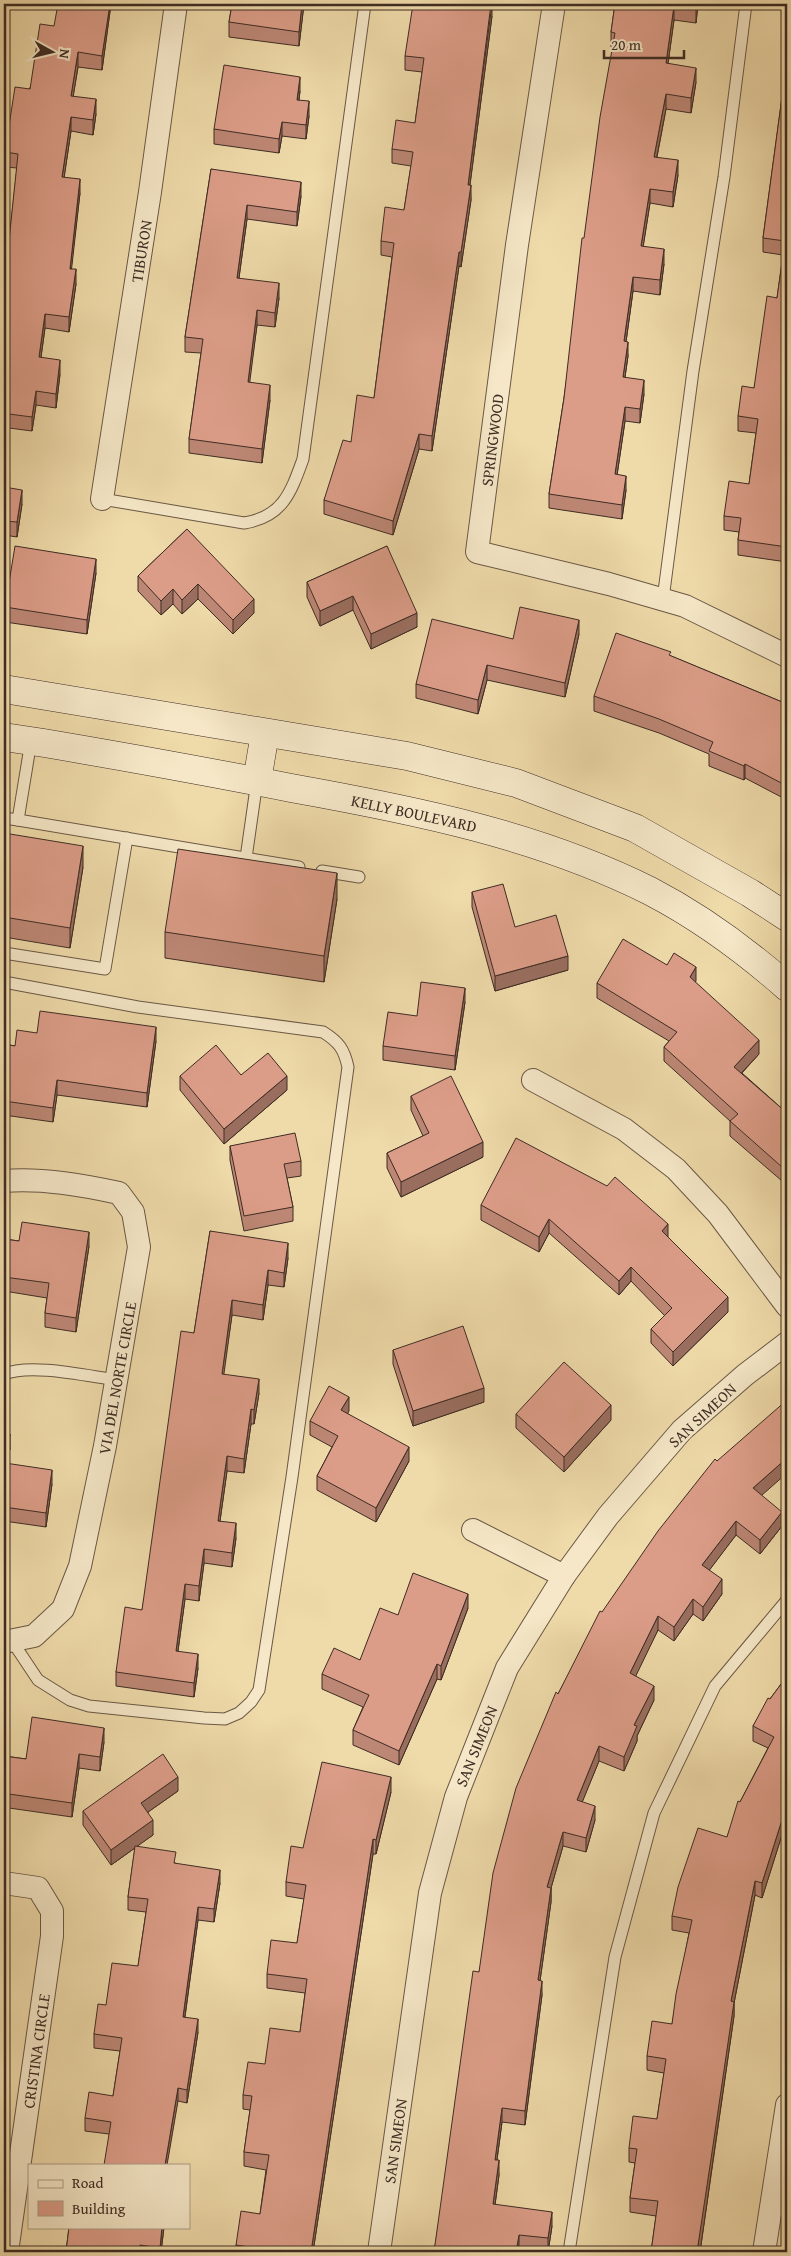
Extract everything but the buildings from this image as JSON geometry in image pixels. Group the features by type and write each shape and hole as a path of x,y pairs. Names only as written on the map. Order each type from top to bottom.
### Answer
{"main road":[{"path":"4,689 407,756 516,783 635,828 750,893 787,917"},
{"path":"257,781 265,733"},
{"name":"KELLY BOULEVARD","path":"4,737 408,809 492,830 584,863 650,891 713,928 787,987"}],"street":[{"name":"TIBURON","path":"102,499 150,192 176,4"},
{"name":"SPRINGWOOD","path":"554,4 517,245 478,552 609,584 685,606 787,656"},
{"path":"533,1080 624,1129 676,1169 718,1214 787,1306"},
{"name":"VIA DEL NORTE CIRCLE","path":"4,1181 22,1180 86,1186 119,1193 133,1212 139,1247 106,1446 80,1566 63,1609 34,1636 8,1642"},
{"name":"SAN SIMEON","path":"379,2252 430,1893 456,1797 507,1668 564,1576 608,1516 682,1430 744,1375 787,1343"},
{"path":"473,1530 564,1576"},
{"name":"CRISTINA CIRCLE","path":"4,1883 38,1888 52,1911 52,1936 6,2247"},
{"path":"764,2252 787,2106"}],"lane":[{"path":"102,499 244,523 260,520 283,504 294,485 303,459 365,4"},
{"path":"663,600 693,371 722,195 746,4"},
{"path":"18,820 30,741"},
{"path":"246,858 257,781"},
{"path":"4,818 359,877"},
{"path":"4,953 104,969 126,838"},
{"path":"4,982 138,1008 323,1032 337,1041 344,1049 348,1067 292,1477 259,1690 251,1702 239,1713 224,1719 89,1706 70,1700 38,1680 8,1642"},
{"path":"4,1374 44,1370 116,1380"},
{"path":"569,2252 615,1956 654,1813 715,1686 787,1600"}]}
